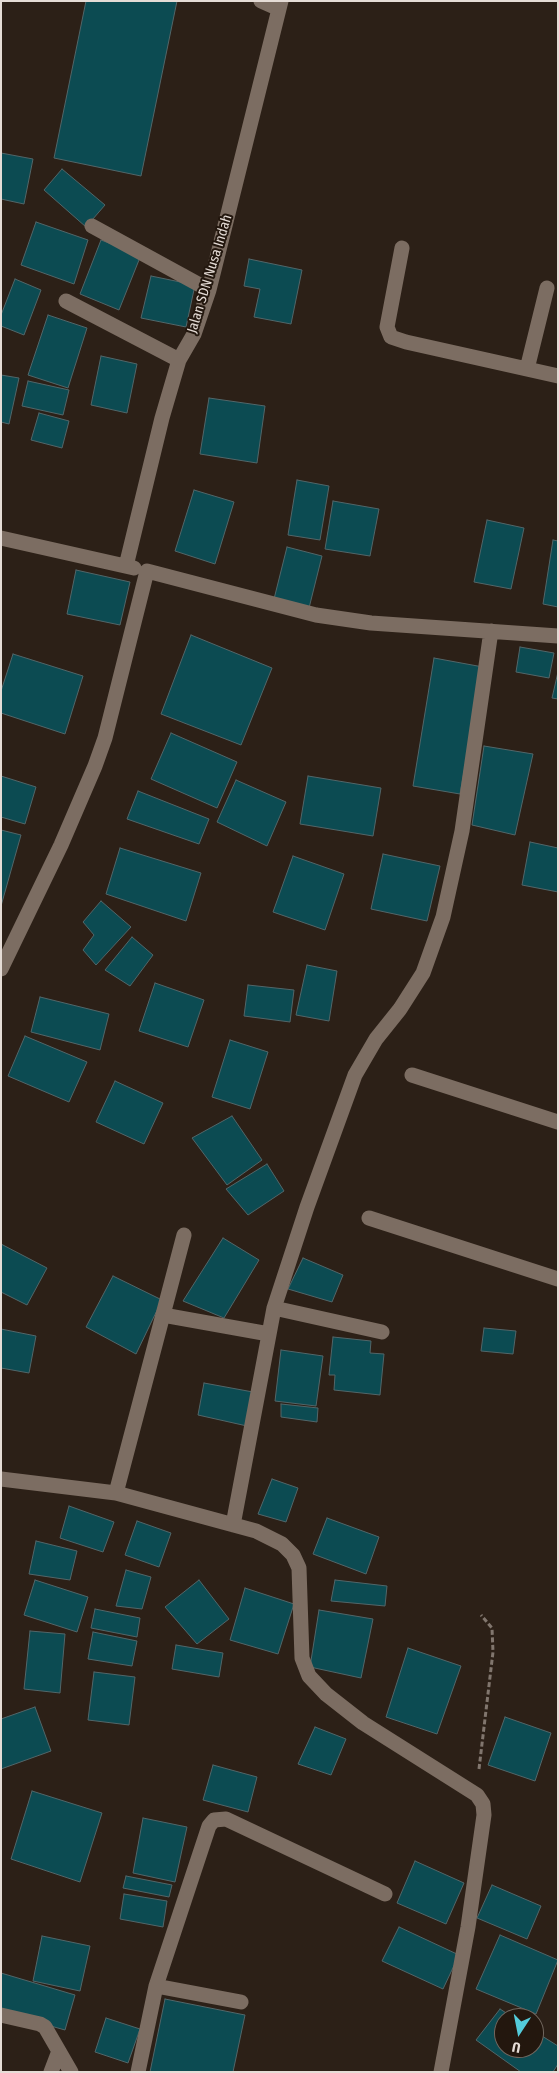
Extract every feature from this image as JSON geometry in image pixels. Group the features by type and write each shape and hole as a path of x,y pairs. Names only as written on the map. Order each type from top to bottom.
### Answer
{"street":[{"name":"Jalan SDN Nusa Indah","path":"126,566 160,427 179,360 194,334 209,290 280,5 261,1"},
{"path":"92,226 209,290"},
{"path":"402,248 387,327 391,337 558,376"},
{"path":"527,369 547,288"},
{"path":"66,301 179,360"},
{"path":"1,538 147,570 316,615 371,623 558,636"},
{"path":"1,969 75,814 95,766 105,738 147,570"},
{"path":"233,1525 274,1308 306,1207 355,1075 376,1039 400,1009 422,973 443,917 462,831 490,631"},
{"path":"412,1075 558,1122"},
{"path":"369,1218 558,1279"},
{"path":"116,1493 184,1235"},
{"path":"274,1308 382,1332"},
{"path":"163,1315 269,1334"},
{"path":"1,1479 116,1493 256,1532 282,1544 293,1555 300,1568 302,1658 309,1676 326,1694 363,1723 477,1795 483,1804 484,1815 480,1850 451,2024 441,2072"},
{"path":"138,2072 156,1986 209,1826 214,1820 226,1818 385,1894"},
{"path":"156,1986 241,2002"},
{"path":"1,2015 40,2024 45,2027 71,2072"},
{"path":"51,2072 59,2051"}],"path":[{"path":"477,1795 493,1652 492,1628 481,1615"}],"building":[{"path":"86,1 177,1 141,176 54,158"},
{"path":"1,153 33,159 24,204 1,199"},
{"path":"62,169 105,205 86,227 44,190"},
{"path":"36,222 88,240 74,284 21,265"},
{"path":"101,240 141,255 119,310 80,294"},
{"path":"249,259 302,270 291,324 254,317 260,289 244,286"},
{"path":"151,276 195,285 186,327 141,318"},
{"path":"15,279 41,290 24,335 1,326 1,315"},
{"path":"48,315 87,328 68,388 28,375"},
{"path":"101,356 137,364 127,413 91,405"},
{"path":"1,375 19,378 9,424 1,422"},
{"path":"28,381 69,390 63,415 22,406"},
{"path":"209,398 265,406 257,463 200,454"},
{"path":"39,413 69,421 62,448 31,440"},
{"path":"297,480 329,486 320,540 288,535"},
{"path":"194,490 234,502 215,564 175,551"},
{"path":"333,501 379,509 370,556 325,549"},
{"path":"487,520 524,528 511,589 474,582"},
{"path":"553,540 558,541 558,607 543,604"},
{"path":"287,547 322,556 309,608 274,599"},
{"path":"76,570 130,582 120,625 67,614"},
{"path":"191,635 272,668 241,745 161,714"},
{"path":"520,647 554,653 549,678 516,672"},
{"path":"13,654 83,676 65,734 1,713 1,691"},
{"path":"434,658 483,667 460,794 413,786"},
{"path":"558,672 558,699 552,698"},
{"path":"171,733 237,762 217,808 151,779"},
{"path":"484,746 533,754 515,835 472,825"},
{"path":"1,776 36,787 25,824 1,817"},
{"path":"308,776 381,788 373,836 300,824"},
{"path":"236,780 286,802 267,846 217,822"},
{"path":"138,791 209,819 199,844 127,819"},
{"path":"1,830 21,835 1,906"},
{"path":"530,842 558,848 558,892 522,885"},
{"path":"120,848 201,873 186,921 106,894"},
{"path":"383,854 440,866 427,921 371,909"},
{"path":"293,856 344,874 325,930 273,912"},
{"path":"101,901 131,927 96,965 83,950 94,935 83,922"},
{"path":"132,937 153,955 130,986 105,970"},
{"path":"307,965 337,971 329,1021 296,1015"},
{"path":"155,983 204,1000 188,1047 139,1031"},
{"path":"248,985 294,990 290,1022 244,1016"},
{"path":"40,997 109,1014 100,1050 31,1032"},
{"path":"25,1036 87,1062 69,1102 8,1076"},
{"path":"230,1040 268,1052 250,1109 212,1097"},
{"path":"115,1081 163,1103 144,1144 96,1122"},
{"path":"232,1116 262,1160 227,1185 192,1138"},
{"path":"267,1164 284,1191 248,1215 226,1189"},
{"path":"223,1238 259,1260 224,1318 183,1301"},
{"path":"1,1244 47,1268 27,1305 1,1292"},
{"path":"303,1258 343,1275 332,1302 288,1289"},
{"path":"113,1276 162,1300 136,1354 86,1327"},
{"path":"484,1328 516,1331 513,1354 481,1351"},
{"path":"1,1329 36,1336 29,1373 1,1368"},
{"path":"333,1337 371,1341 370,1353 384,1354 380,1395 334,1390 335,1375 329,1375"},
{"path":"281,1350 323,1356 316,1406 275,1401"},
{"path":"204,1383 253,1392 247,1426 198,1415"},
{"path":"281,1404 318,1408 317,1422 281,1417"},
{"path":"272,1479 298,1488 286,1522 258,1514"},
{"path":"69,1506 114,1522 103,1552 60,1538"},
{"path":"327,1518 379,1537 366,1574 313,1554"},
{"path":"137,1521 171,1533 159,1567 125,1555"},
{"path":"36,1541 77,1551 70,1580 29,1574"},
{"path":"126,1570 151,1577 142,1609 116,1606"},
{"path":"35,1580 88,1597 77,1632 24,1615"},
{"path":"199,1580 229,1619 197,1644 165,1607"},
{"path":"335,1580 387,1586 385,1606 331,1601"},
{"path":"245,1588 294,1604 278,1654 230,1640"},
{"path":"95,1609 140,1618 137,1637 91,1628"},
{"path":"319,1610 373,1619 361,1678 310,1667"},
{"path":"30,1631 65,1634 60,1693 24,1689"},
{"path":"93,1632 137,1641 132,1666 88,1659"},
{"path":"176,1645 223,1653 219,1677 172,1669"},
{"path":"408,1648 461,1666 437,1734 386,1717"},
{"path":"94,1672 135,1677 129,1725 88,1720"},
{"path":"35,1707 51,1751 1,1769 1,1719"},
{"path":"505,1717 551,1733 535,1781 488,1765"},
{"path":"315,1727 346,1739 331,1775 298,1764"},
{"path":"213,1765 257,1777 248,1812 203,1800"},
{"path":"32,1791 102,1813 80,1882 11,1859"},
{"path":"143,1818 187,1827 175,1882 133,1873"},
{"path":"415,1861 464,1883 446,1924 397,1903"},
{"path":"126,1876 172,1885 169,1897 123,1888"},
{"path":"492,1885 541,1906 527,1939 477,1918"},
{"path":"124,1894 167,1901 163,1927 120,1919"},
{"path":"399,1927 459,1955 443,1989 382,1961"},
{"path":"500,1935 558,1960 538,2008 522,2008 476,1989"},
{"path":"42,1936 90,1946 80,1991 33,1981"},
{"path":"1,1973 75,1995 65,2030 1,2012"},
{"path":"165,1999 245,2015 233,2072 150,2072"},
{"path":"494,2017 494,2053 476,2040"},
{"path":"106,2018 140,2029 128,2063 95,2052"},
{"path":"544,2037 558,2046 558,2064 553,2072 521,2072 501,2058 544,2058"}]}
